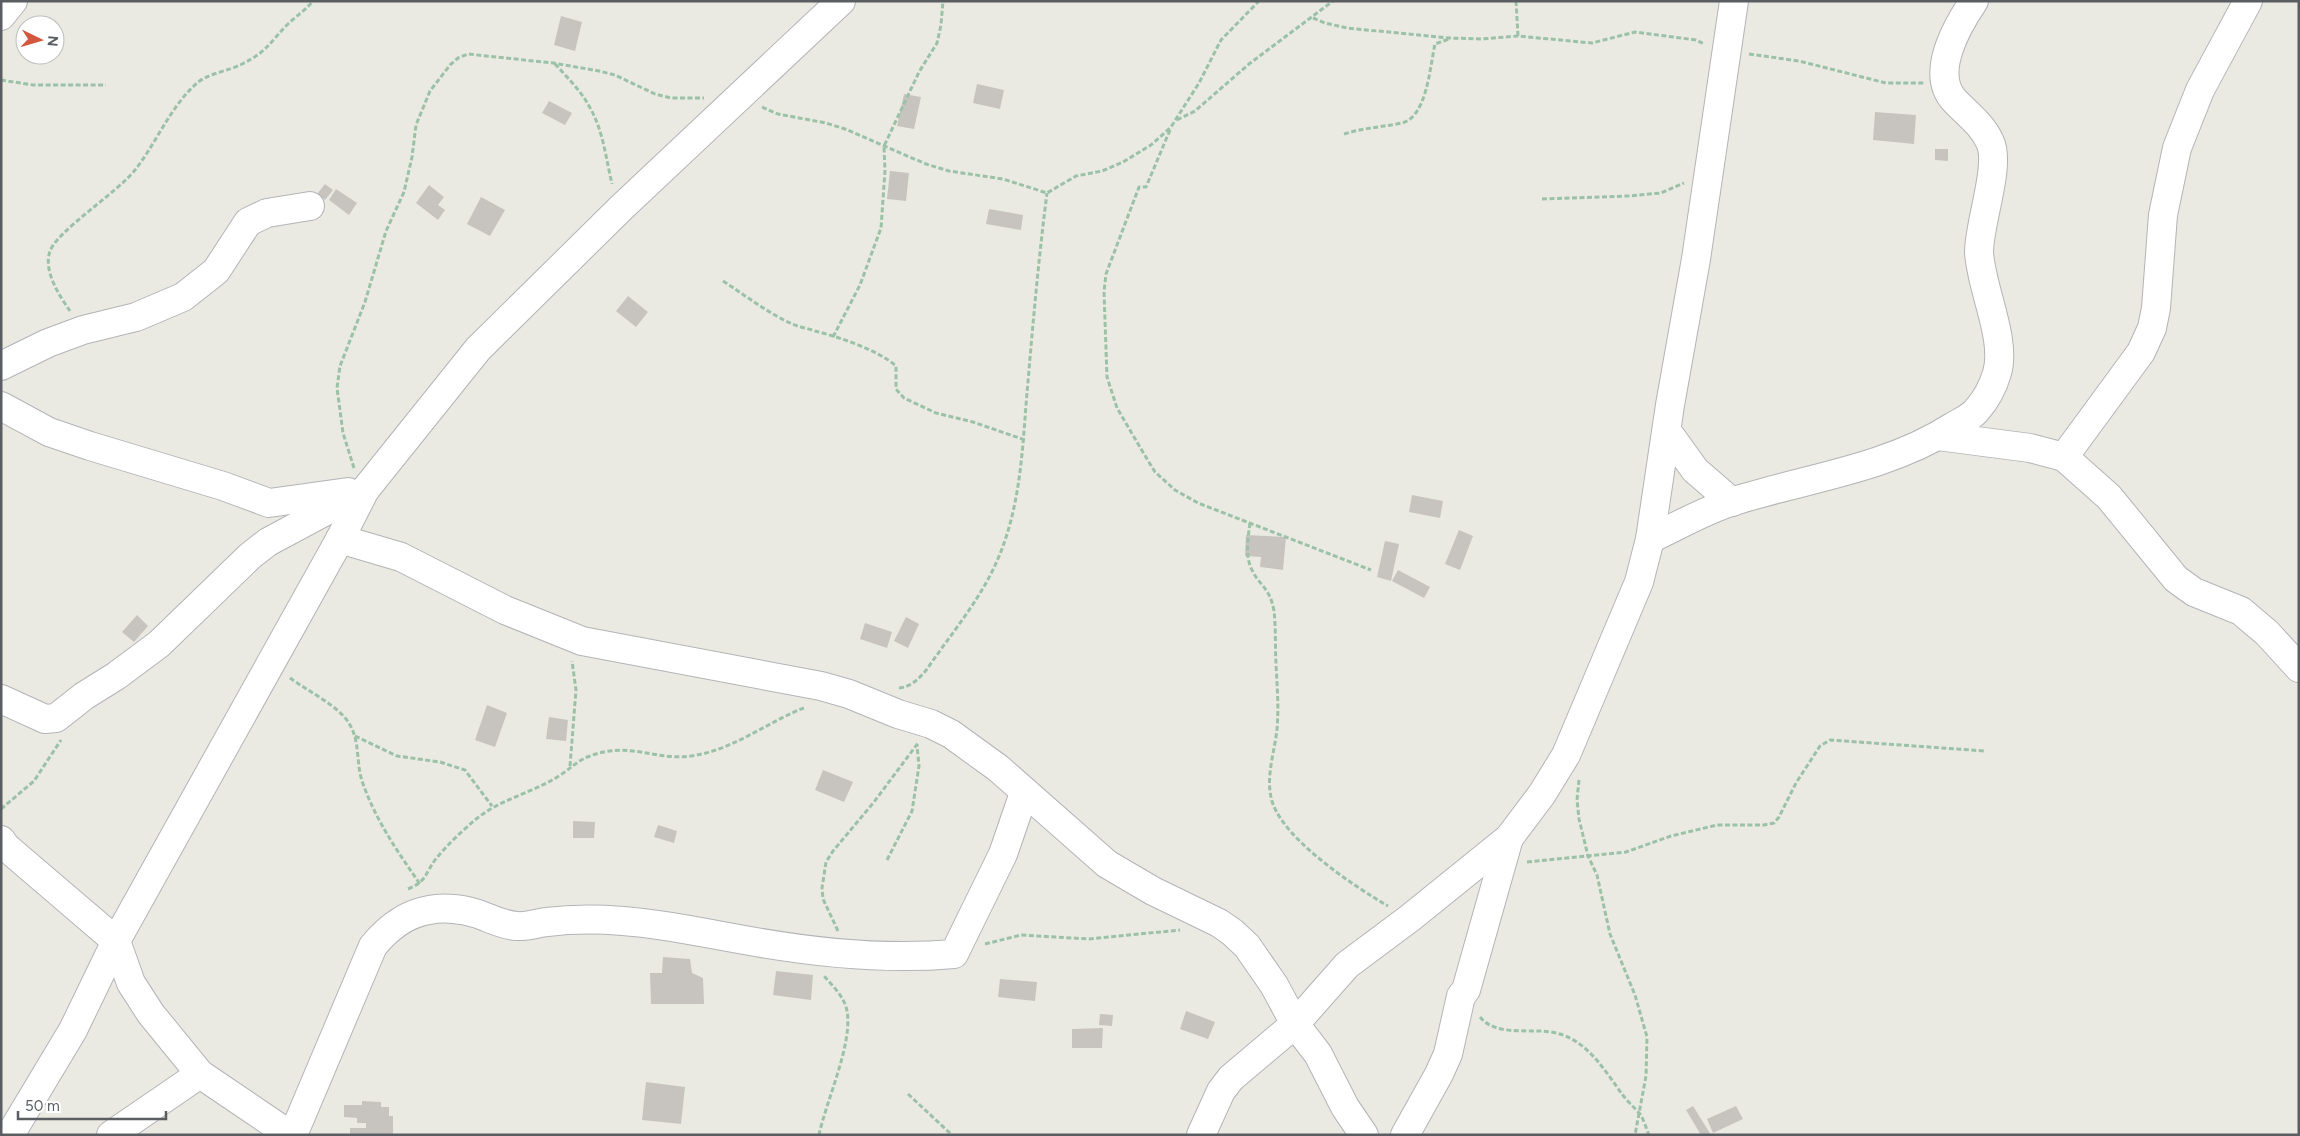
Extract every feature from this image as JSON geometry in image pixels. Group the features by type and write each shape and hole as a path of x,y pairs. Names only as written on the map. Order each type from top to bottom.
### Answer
{"street":[{"path":"1,16 13,1"},
{"path":"10,1135 73,1030 116,941 271,665 340,539 364,490 478,349 621,208 840,1"},
{"path":"1201,1135 1221,1091 1231,1078 1295,1024 1347,966 1410,918 1508,838 1542,794 1566,755 1639,582 1650,538 1670,406 1696,259 1734,1"},
{"path":"1650,538 1732,502 1849,470 1909,450 1938,436 1975,412 1988,395 1997,373 2000,352 1982,276 1980,252 1981,226 1993,167 1993,148 1986,132 1953,98 1945,83 1947,57 1951,41 1960,22 1974,1"},
{"path":"2064,457 2141,352 2152,328 2156,308 2163,216 2177,148 2200,90 2248,1"},
{"path":"1,366 48,342 83,330 136,317 183,297 216,271 248,222 268,213 310,206"},
{"path":"1,406 49,432 223,486 269,503 364,490"},
{"path":"1667,431 1696,470 1732,502"},
{"path":"1938,436 2030,448 2064,457 2110,496 2176,579 2194,592 2241,611 2267,633 2299,668"},
{"path":"1,698 45,719 56,718 84,696 116,676 159,644 250,556 268,542 364,490"},
{"path":"340,539 401,556 506,610 563,635 582,641 656,656 821,686 849,694 889,710 924,734 951,734 998,768 1024,793 1107,864 1153,891 1219,923 1247,946 1295,1024 1318,1054 1345,1107 1364,1135"},
{"path":"1,840 116,941 131,983 152,1014 200,1074 292,1135 373,946 389,928 417,913 431,910 464,910 504,925 520,926 547,922 622,921 684,928 751,941 844,954 905,958 954,954 1003,854 1024,793"},
{"path":"1405,1135 1448,1054 1461,996 1466,990 1480,934 1502,866 1508,838"},
{"path":"111,1135 200,1074"}],"path":[{"path":"83,330 57,290 51,275 48,262 52,246 135,170 185,96 199,81 262,54 288,24 313,1"},
{"path":"833,336 860,285 881,228 885,196 884,146 919,72 937,43 943,1"},
{"path":"364,490 349,458 343,433 337,388 340,366 365,302 386,231 404,192 412,157 416,126 430,91 450,65 458,58 468,54 553,63 615,76 655,94 671,98 741,95 778,114 826,123 926,164 949,171 1003,179 1047,193 1076,176 1102,171 1123,162 1151,145 1171,127 1221,40 1259,1"},
{"path":"1176,121 1195,111 1249,64 1333,1"},
{"path":"1516,1 1518,36"},
{"path":"1312,18 1325,24 1347,28 1449,38 1481,39 1518,36 1592,43 1634,32 1654,33 1696,40 1726,53 1760,54 1800,61 1886,83 1945,83"},
{"path":"1344,134 1363,128 1404,123 1412,119 1424,98 1436,44 1449,38"},
{"path":"553,63 568,78 590,106 607,158 612,184 621,208"},
{"path":"1,80 33,85 106,86"},
{"path":"1171,127 1146,187 1139,187 1106,274 1104,292 1107,377 1117,408 1155,472 1175,490 1198,503 1371,570"},
{"path":"1542,199 1661,193 1708,175"},
{"path":"896,688 905,688 919,679 988,580 1000,553 1013,514 1025,440 1026,404 1047,193"},
{"path":"723,281 769,312 794,325 833,336 875,353 892,363 896,366 897,372 896,389 904,398 936,413 973,422 1025,440"},
{"path":"1250,523 1248,558 1255,576 1270,594 1274,612 1278,696 1277,729 1271,764 1271,797 1279,814 1297,839 1322,861 1370,896 1410,918"},
{"path":"563,635 569,648 576,690 570,766"},
{"path":"271,665 343,715 350,724 355,736 360,772 376,816 387,836 420,884"},
{"path":"400,893 420,884 436,859 492,806 528,793 560,775 570,766 590,756 614,750 629,749 657,755 689,757 709,753 754,735 812,705"},
{"path":"1,809 34,780 66,732"},
{"path":"887,860 912,811 924,734"},
{"path":"844,954 838,928 823,899 822,888 826,862 832,851 874,802 924,734"},
{"path":"355,736 397,756 440,762 465,770 492,806"},
{"path":"1502,866 1626,852 1671,836 1717,825 1764,825 1774,823 1820,746 1830,740 1985,751"},
{"path":"1580,776 1577,800 1579,819 1588,856 1597,875 1610,934 1634,994 1647,1037 1648,1054 1640,1115 1635,1135"},
{"path":"954,954 975,946 1021,935 1089,939 1185,929"},
{"path":"819,1135 844,1049 847,1011 842,999 820,969"},
{"path":"1466,990 1471,991 1481,1019 1488,1024 1498,1028 1539,1030 1560,1034 1579,1043 1595,1058 1640,1115 1650,1135"},
{"path":"908,1094 952,1135"}],"building":[{"path":"561,16 582,22 575,51 554,45"},
{"path":"977,84 1004,90 1000,109 973,103"},
{"path":"904,94 921,97 914,129 897,126"},
{"path":"549,101 572,113 565,125 542,113"},
{"path":"1875,112 1916,115 1914,144 1873,140"},
{"path":"1935,149 1948,149 1948,161 1935,160"},
{"path":"890,171 909,173 906,201 887,199"},
{"path":"325,184 333,190 325,200 317,194"},
{"path":"429,185 444,197 438,205 445,210 438,220 416,203"},
{"path":"336,189 357,203 349,215 329,200"},
{"path":"481,197 505,210 490,236 467,224"},
{"path":"989,209 1023,215 1021,230 986,224"},
{"path":"628,296 648,312 636,327 616,311"},
{"path":"1412,495 1443,501 1440,518 1409,512"},
{"path":"1459,530 1473,536 1460,570 1445,564"},
{"path":"1246,535 1286,537 1283,570 1260,567 1261,557 1245,556"},
{"path":"1385,541 1399,544 1391,581 1377,577"},
{"path":"1398,570 1430,587 1424,598 1392,581"},
{"path":"137,615 148,626 134,642 122,632"},
{"path":"906,617 919,624 908,648 894,641"},
{"path":"865,623 892,632 887,648 860,639"},
{"path":"487,705 507,713 495,747 475,740"},
{"path":"549,717 568,720 566,741 546,739"},
{"path":"823,770 853,782 844,802 815,790"},
{"path":"573,821 595,822 594,838 573,838"},
{"path":"658,825 677,831 674,843 654,837"},
{"path":"663,957 690,959 692,973 703,978 704,1004 651,1004 650,973 662,973"},
{"path":"776,971 813,975 811,1000 773,995"},
{"path":"1000,979 1037,982 1035,1001 998,997"},
{"path":"1186,1011 1215,1022 1208,1039 1180,1029"},
{"path":"1100,1014 1113,1015 1112,1026 1099,1025"},
{"path":"1103,1028 1102,1048 1072,1048 1072,1029"},
{"path":"646,1082 685,1087 681,1124 642,1120"},
{"path":"362,1101 381,1102 381,1107 389,1107 389,1116 393,1116 393,1135 350,1135 350,1128 366,1128 366,1123 357,1123 357,1118 344,1117 344,1105 362,1105"},
{"path":"1693,1106 1711,1135 1701,1135 1686,1110"},
{"path":"1736,1106 1743,1119 1713,1133 1707,1119"}]}
